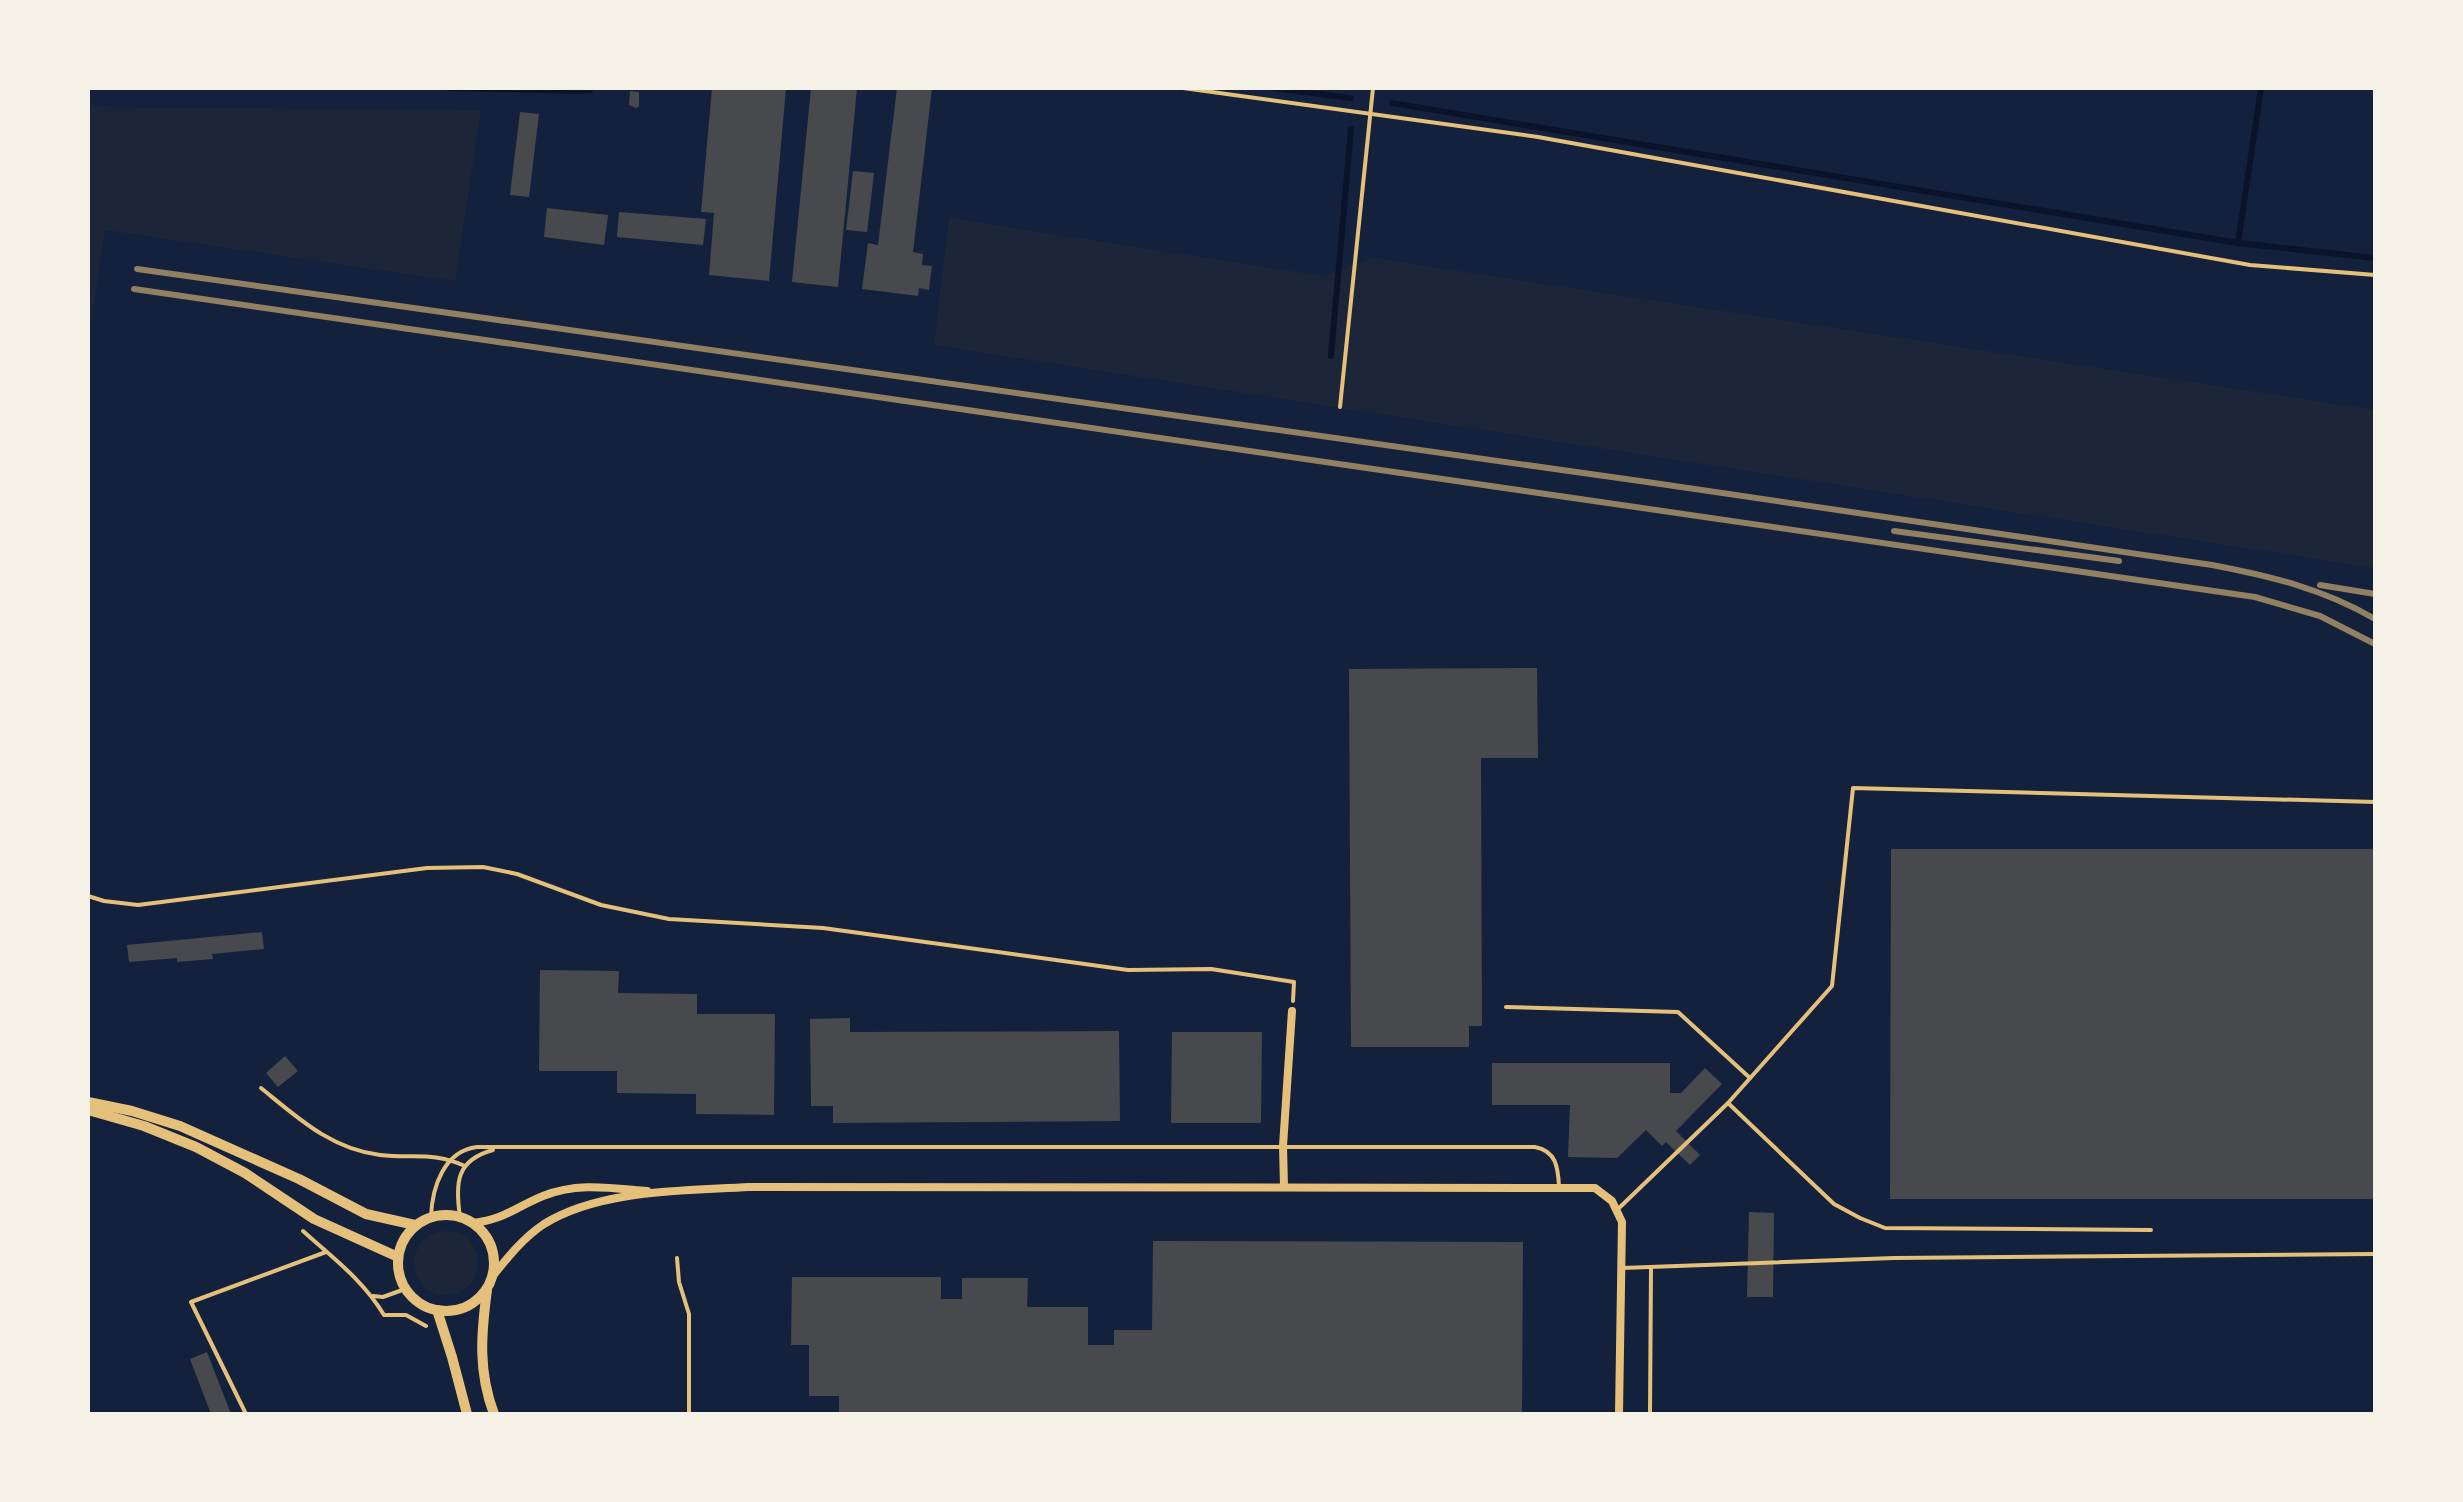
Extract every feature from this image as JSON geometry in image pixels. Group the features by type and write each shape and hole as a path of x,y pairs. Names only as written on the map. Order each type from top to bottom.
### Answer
{"street":[{"path":"1284,1187 1283,1146 1292,1011"},
{"path":"88,1102 132,1111 189,1130 299,1179 366,1214 415,1225"},
{"path":"88,1110 153,1129 196,1147 253,1178 314,1219 398,1257"},
{"path":"474,1223 503,1217 540,1197 573,1188 602,1186 660,1193"},
{"path":"494,1414 485,1387 481,1354 490,1281 494,1262 491,1247 485,1234 474,1223 460,1217 446,1214 415,1225 404,1239 398,1257 398,1271 405,1289 420,1304 450,1311 468,1306 480,1297 490,1281 523,1241 562,1214 595,1203 660,1193 749,1187 1595,1188 1618,1209 1622,1222 1619,1414"},
{"path":"437,1310 467,1414"}],"lane":[{"path":"1618,1209 1728,1103 1832,986 1853,788 2375,802"},
{"path":"1506,1007 1678,1012 1750,1078"},
{"path":"261,1088 313,1129 348,1148 378,1155 431,1155 465,1166"},
{"path":"1728,1103 1834,1204 1885,1228 2151,1230"},
{"path":"431,1217 431,1204 443,1169 450,1159 471,1147 1539,1147 1555,1160 1559,1187"},
{"path":"460,1217 457,1189 465,1166 479,1155 498,1148"},
{"path":"1622,1268 1894,1258 2375,1254"},
{"path":"677,1258 679,1282 689,1314 689,1414"},
{"path":"1650,1414 1651,1267"}],"path":[{"path":"1183,88 1538,137 2250,265 2375,275"},
{"path":"1340,407 1373,88"},
{"path":"88,896 138,905 427,868 483,867 517,874 601,905 669,919 823,928 1128,970 1211,969 1294,982 1292,1011"},
{"path":"296,1226 344,1266 373,1296 384,1315 406,1315 431,1332"},
{"path":"246,1414 191,1302 326,1252"},
{"path":"373,1296 383,1297 405,1289"}],"shaded area":[{"path":"88,107 481,110 455,281 105,230 88,340"},
{"path":"949,218 1323,276 1373,258 2375,410 2375,568 934,345"},
{"path":"446,1231 458,1233 469,1240 476,1251 476,1275 469,1286 458,1293 446,1295 434,1293 423,1286 416,1275 414,1263 416,1251 423,1240 434,1233"}],"building":[{"path":"712,88 786,88 769,281 709,275 714,213 701,212"},
{"path":"811,88 857,88 838,287 792,282"},
{"path":"897,88 932,88 913,252 923,254 922,265 932,266 929,290 919,288 918,296 862,289 868,243 878,245"},
{"path":"630,91 639,92 639,106 636,108 629,105"},
{"path":"520,112 539,114 529,197 510,195"},
{"path":"853,171 874,173 867,232 846,230"},
{"path":"547,208 608,215 604,245 544,237"},
{"path":"619,212 706,219 703,245 617,237"},
{"path":"1537,668 1538,758 1481,758 1482,1026 1469,1026 1469,1047 1351,1047 1349,669"},
{"path":"1891,849 2375,849 2375,1199 1890,1199"},
{"path":"262,932 264,949 212,954 213,959 129,962 127,945"},
{"path":"540,970 619,971 618,993 697,994 697,1014 775,1014 774,1115 696,1114 696,1094 617,1093 617,1071 539,1071"},
{"path":"850,1018 850,1032 1119,1031 1120,1121 833,1123 833,1106 811,1106 810,1019"},
{"path":"1172,1032 1262,1032 1261,1123 1171,1123"},
{"path":"285,1056 298,1071 278,1087 266,1073"},
{"path":"1492,1063 1670,1063 1670,1093 1681,1093 1705,1068 1722,1084 1676,1131 1700,1155 1690,1165 1666,1142 1662,1146 1646,1130 1617,1158 1568,1157 1570,1105 1492,1105"},
{"path":"1749,1212 1774,1213 1773,1297 1747,1297"},
{"path":"1153,1241 1523,1242 1522,1414 839,1414 839,1396 809,1396 809,1345 791,1345 792,1277 941,1277 941,1299 962,1299 962,1278 1028,1278 1027,1307 1088,1307 1088,1345 1114,1345 1114,1330 1152,1330"},
{"path":"207,1352 231,1414 211,1414 190,1359"}],"waterway":[{"path":"449,88 580,91 590,88"},
{"path":"1273,88 1351,98"},
{"path":"2238,243 2261,88"},
{"path":"1392,103 2238,243 2375,258"},
{"path":"1331,356 1351,129"}],"railway":[{"path":"137,269 2212,565 2296,585 2336,599 2375,619"},
{"path":"134,289 2255,597 2320,616 2375,644"},
{"path":"1894,531 2119,561"},
{"path":"2320,585 2375,594"}]}
